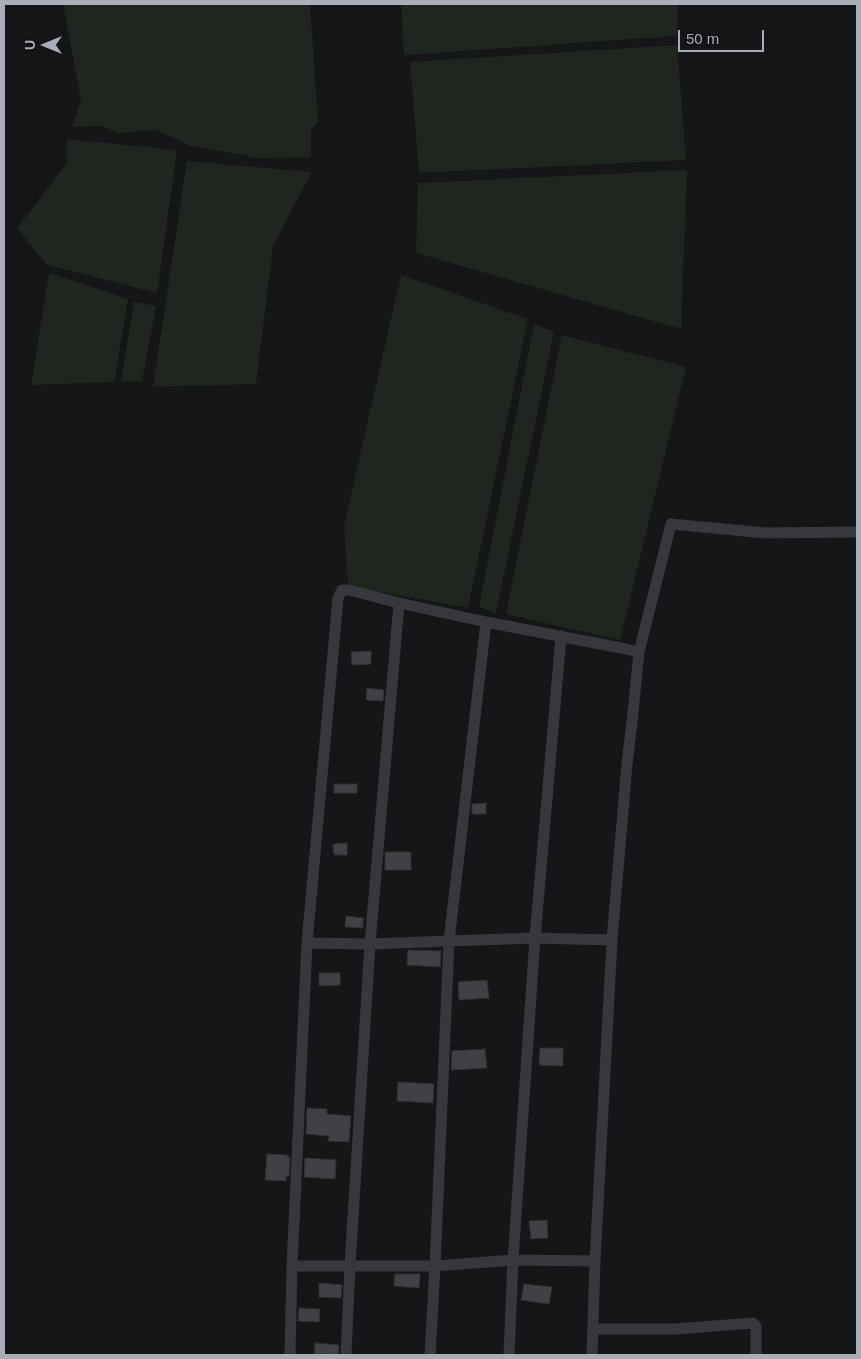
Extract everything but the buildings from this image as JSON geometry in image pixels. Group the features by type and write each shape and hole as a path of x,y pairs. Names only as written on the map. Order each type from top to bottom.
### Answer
{"street":[{"path":"592,1355 595,1261 612,940 626,764 639,652 671,524 765,533 857,532"},
{"path":"290,1355 292,1266 307,943 338,598 342,590 349,590 486,622 639,652"},
{"path":"346,1355 370,944 399,603"},
{"path":"430,1355 449,941 486,622"},
{"path":"509,1355 535,938 561,636"},
{"path":"307,943 370,944 535,938 612,940"},
{"path":"292,1266 435,1266 514,1260 595,1261"},
{"path":"593,1329 676,1329 754,1323 756,1326 756,1355"}],"shaded area":[{"path":"63,4 310,4 318,122 311,129 311,157 259,158 191,146 156,130 120,133 101,126 72,127 81,100"},
{"path":"401,4 678,4 677,36 404,55"},
{"path":"677,45 686,160 419,173 410,62"},
{"path":"67,139 177,150 157,293 47,265 17,228 67,163"},
{"path":"187,161 312,172 273,246 256,384 153,387"},
{"path":"687,170 681,329 416,253 418,183"},
{"path":"49,273 128,299 114,382 31,385"},
{"path":"401,275 528,319 468,608 348,586 344,526"},
{"path":"134,302 156,306 142,381 121,381"},
{"path":"534,324 554,332 496,613 479,607"},
{"path":"562,335 686,367 620,640 506,614"}]}
